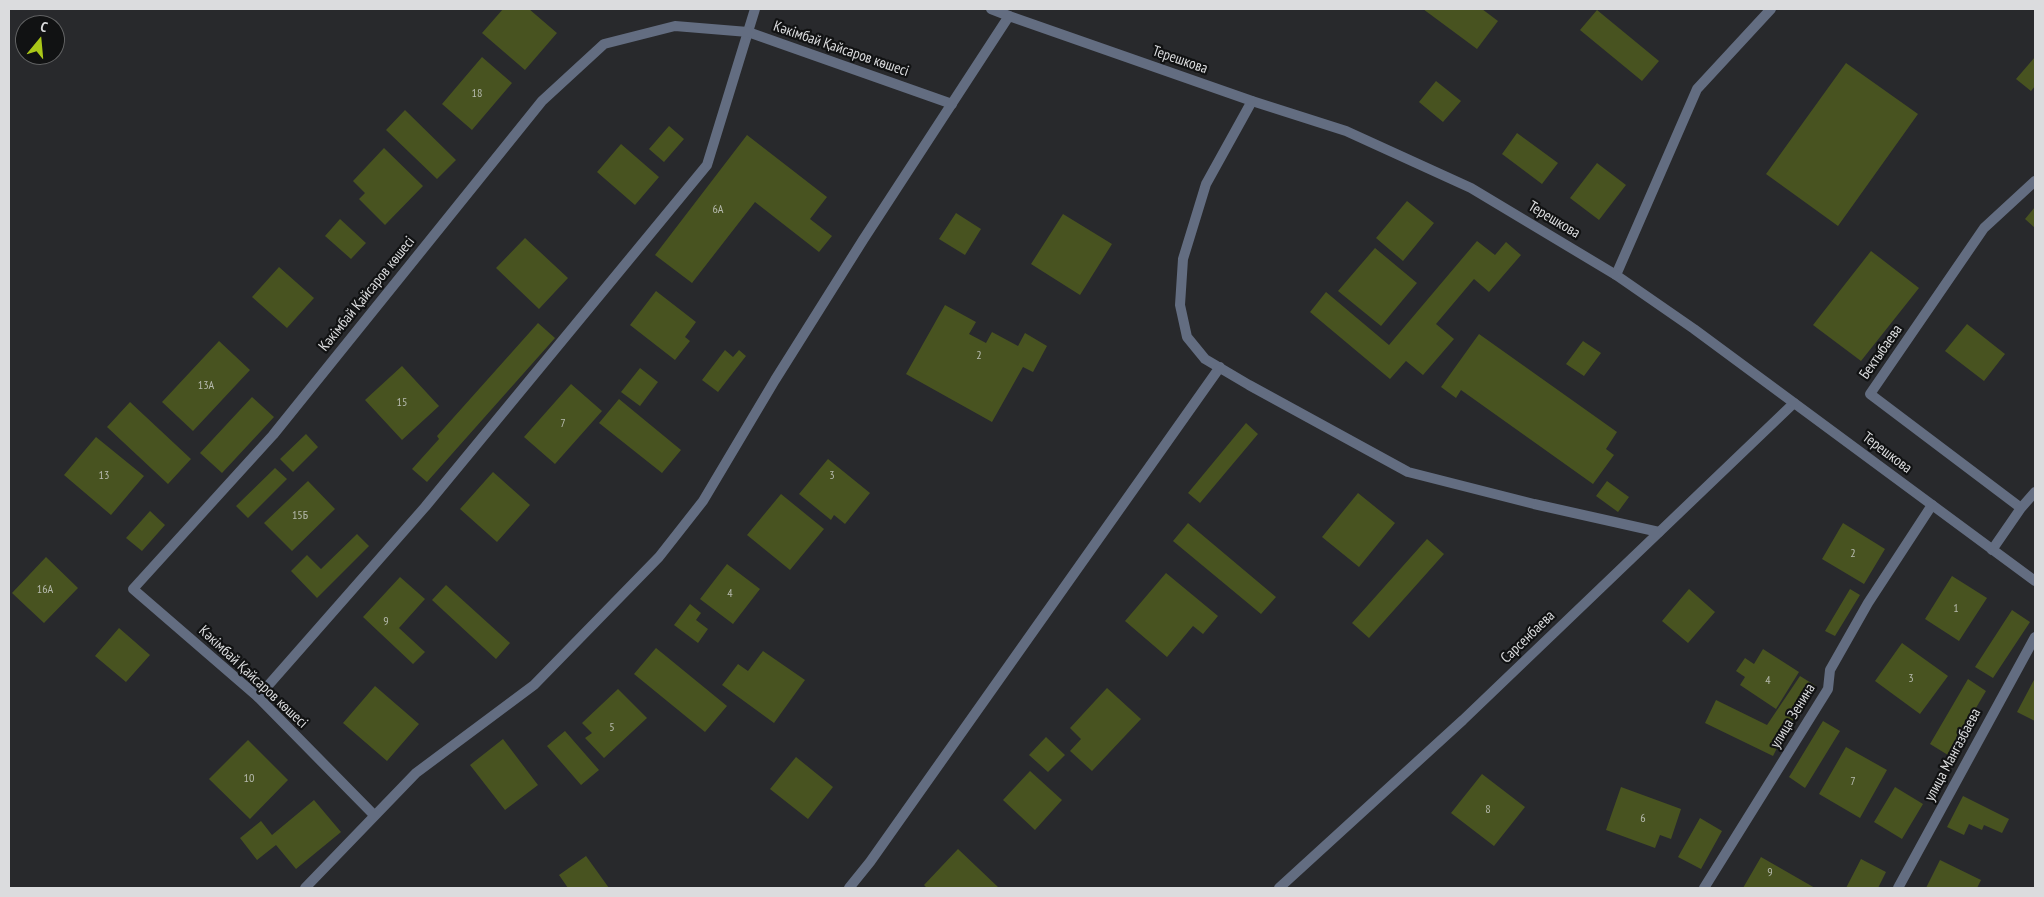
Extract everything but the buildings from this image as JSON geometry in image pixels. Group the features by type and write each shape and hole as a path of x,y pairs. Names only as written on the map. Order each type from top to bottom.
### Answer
{"street":[{"path":"258,697 425,507 707,165 755,9"},
{"name":"Терешкова","path":"991,9 1252,101 1346,131 1471,188 1616,275 1694,329 2035,581"},
{"path":"1616,275 1697,89 1771,9"},
{"path":"305,888 416,773 534,685 659,557 703,501 853,256 1009,16"},
{"name":"Кәкімбай Қайсаров көшесі","path":"374,815 258,697 133,590 273,435 542,101 604,44 675,26 748,32 952,104"},
{"path":"1252,101 1206,184 1184,259 1180,305 1187,337 1205,359 1408,472 1534,504 1659,532"},
{"name":"Бектыбаева","path":"2021,508 1870,394 1984,228 2035,180"},
{"path":"849,888 870,862 1220,367"},
{"name":"Сарсенбаева","path":"1279,888 1463,720 1794,403"},
{"path":"1992,550 2021,508 2035,492"},
{"name":"улица Зенина","path":"1704,888 1828,690 1830,670 1868,603 1932,505"},
{"name":"улица Мангазбаева","path":"1898,888 2035,637"}]}
